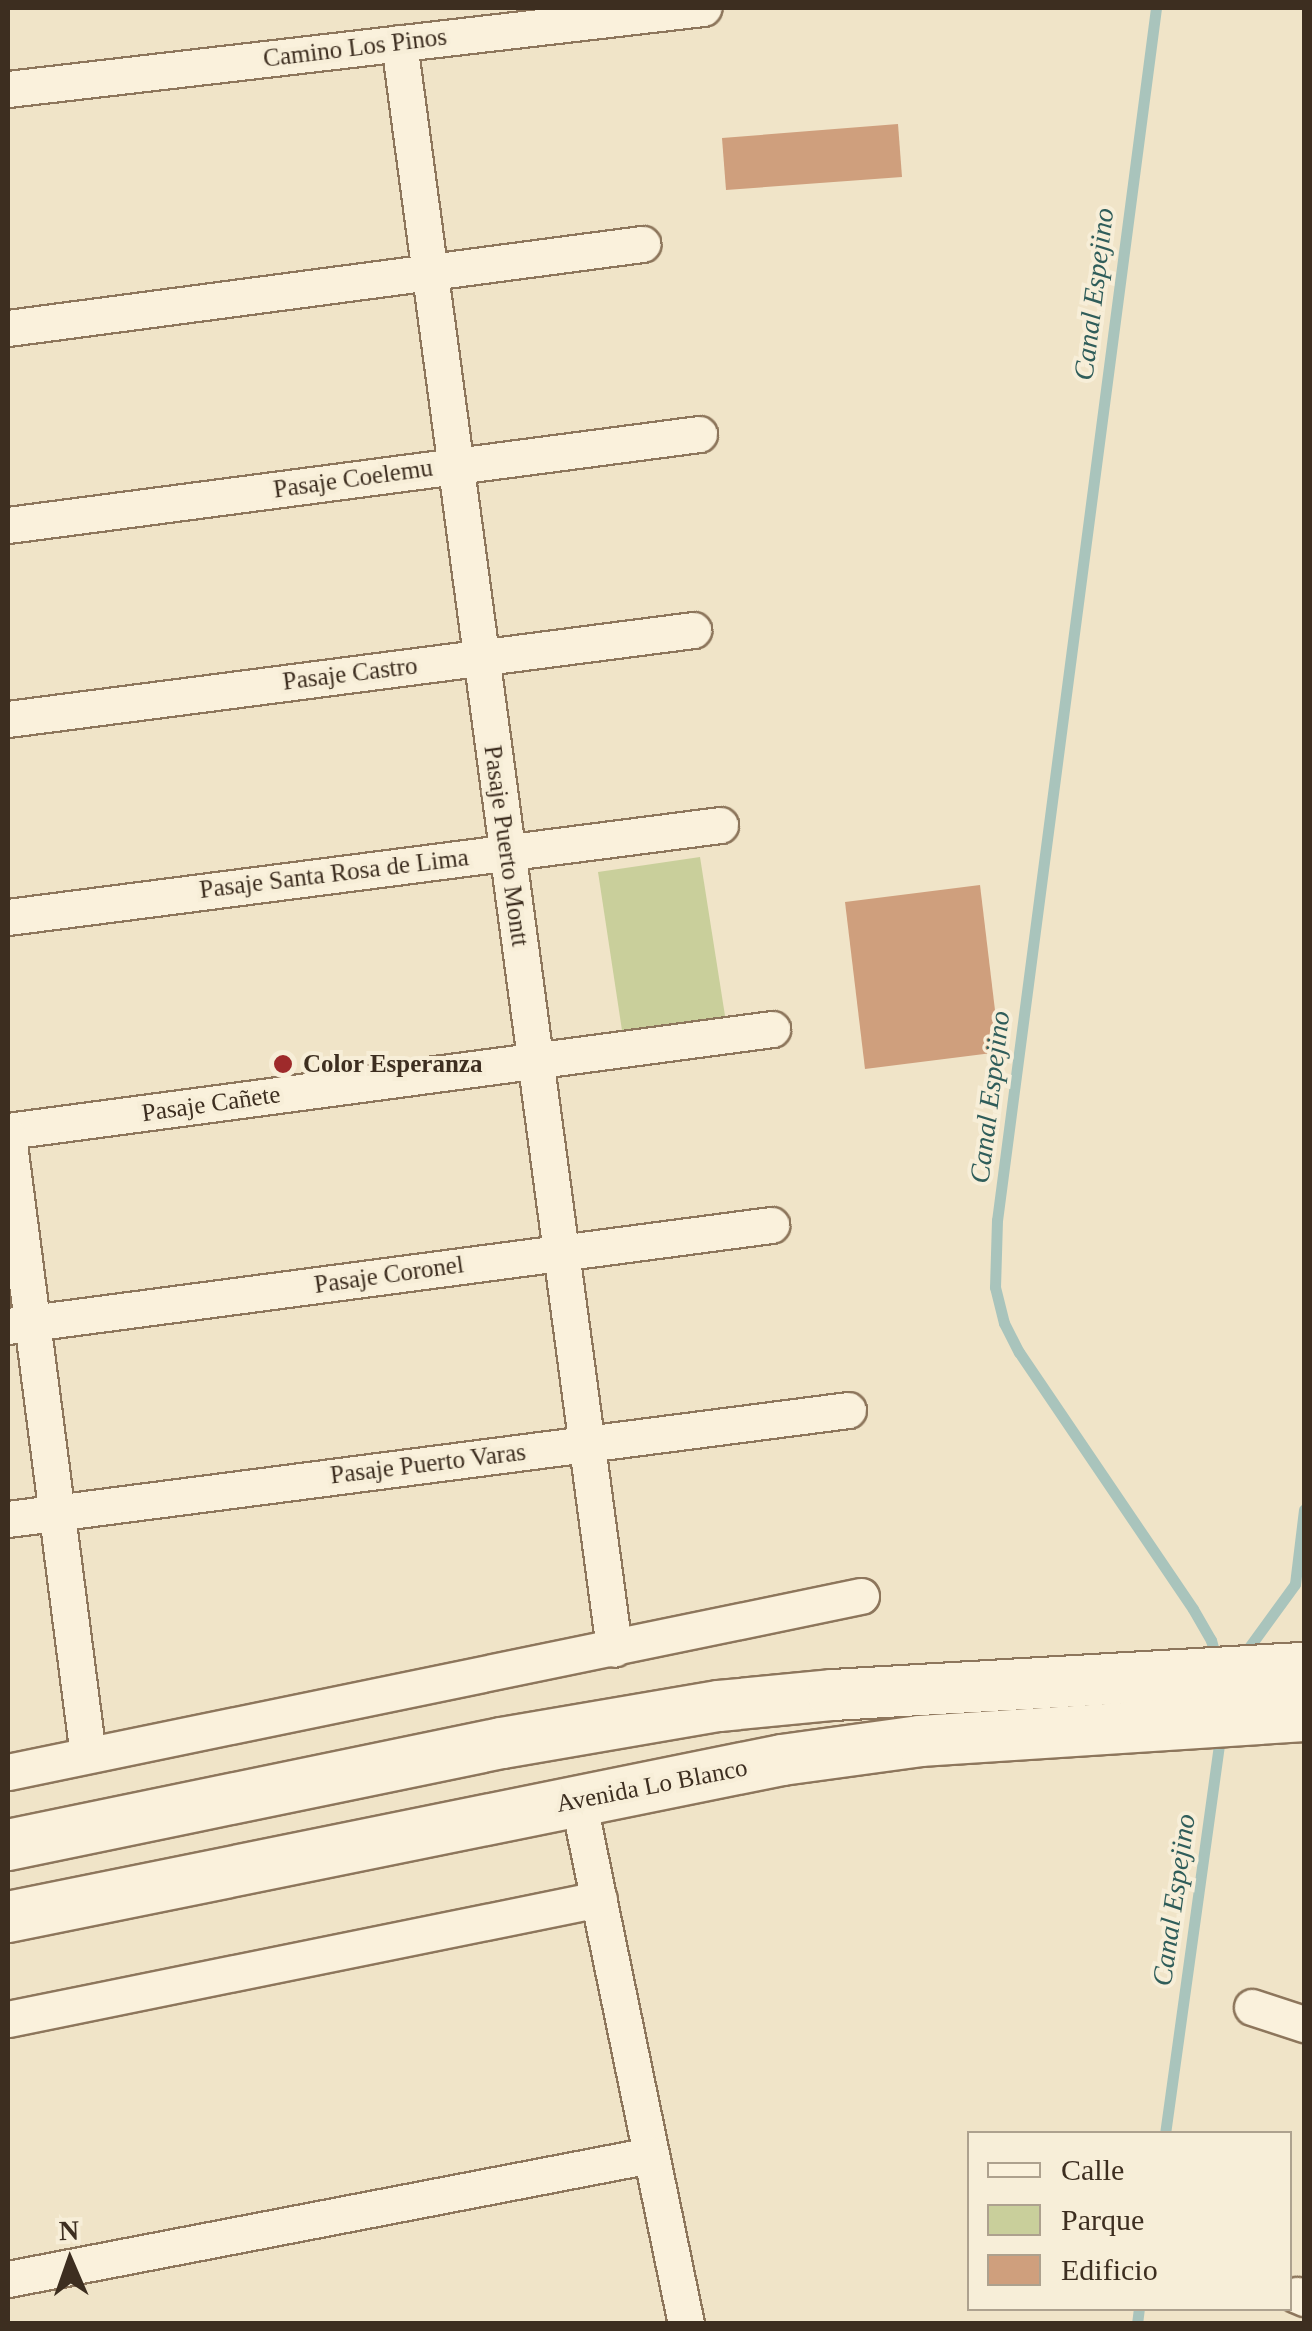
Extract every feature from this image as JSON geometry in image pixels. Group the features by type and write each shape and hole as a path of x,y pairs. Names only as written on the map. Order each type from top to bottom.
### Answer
{"main road":[{"name":"Avenida Lo Blanco","path":"8,1845 502,1743 719,1706 1171,1699 1301,1693"},
{"name":"Avenida Lo Blanco","path":"8,1917 578,1800 848,1750 1171,1699"}],"street":[{"name":"Camino Los Pinos","path":"8,89 703,8"},
{"name":"Pasaje Puerto Montt","path":"399,43 614,1649"},
{"path":"8,328 642,244"},
{"name":"Pasaje Coelemu","path":"8,524 699,434"},
{"name":"Pasaje Castro","path":"8,719 693,630"},
{"name":"Pasaje Santa Rosa de Lima","path":"8,917 720,824"},
{"name":"Pasaje Cañete","path":"8,1134 772,1029"},
{"path":"8,1134 20,1324 56,1512 88,1755"},
{"name":"Pasaje Coronel","path":"20,1324 771,1225"},
{"name":"Pasaje Puerto Varas","path":"8,1519 848,1410"},
{"path":"8,1772 861,1596"},
{"path":"578,1800 686,2324"},
{"path":"8,2020 599,1900"},
{"path":"1252,2007 1304,2024"},
{"path":"8,2279 651,2155"}],"green space":[{"path":"700,857 726,1022 623,1037 598,872"}],"building":[{"path":"898,124 902,177 726,190 722,138"},
{"path":"980,885 1000,1052 865,1069 845,902"}],"waterway":[{"name":"Canal Espejino","path":"1156,8 997,1220 995,1287 1004,1323 1019,1352 1193,1609 1211,1640 1216,1659"},
{"path":"1242,1657 1295,1584 1304,1510"},
{"name":"Canal Espejino","path":"1165,2131 1221,1732"},
{"name":"Canal Espejino","path":"1137,2324 1139,2311"}],"place":[{"name":"Color Esperanza","path":"283,1064"}]}
